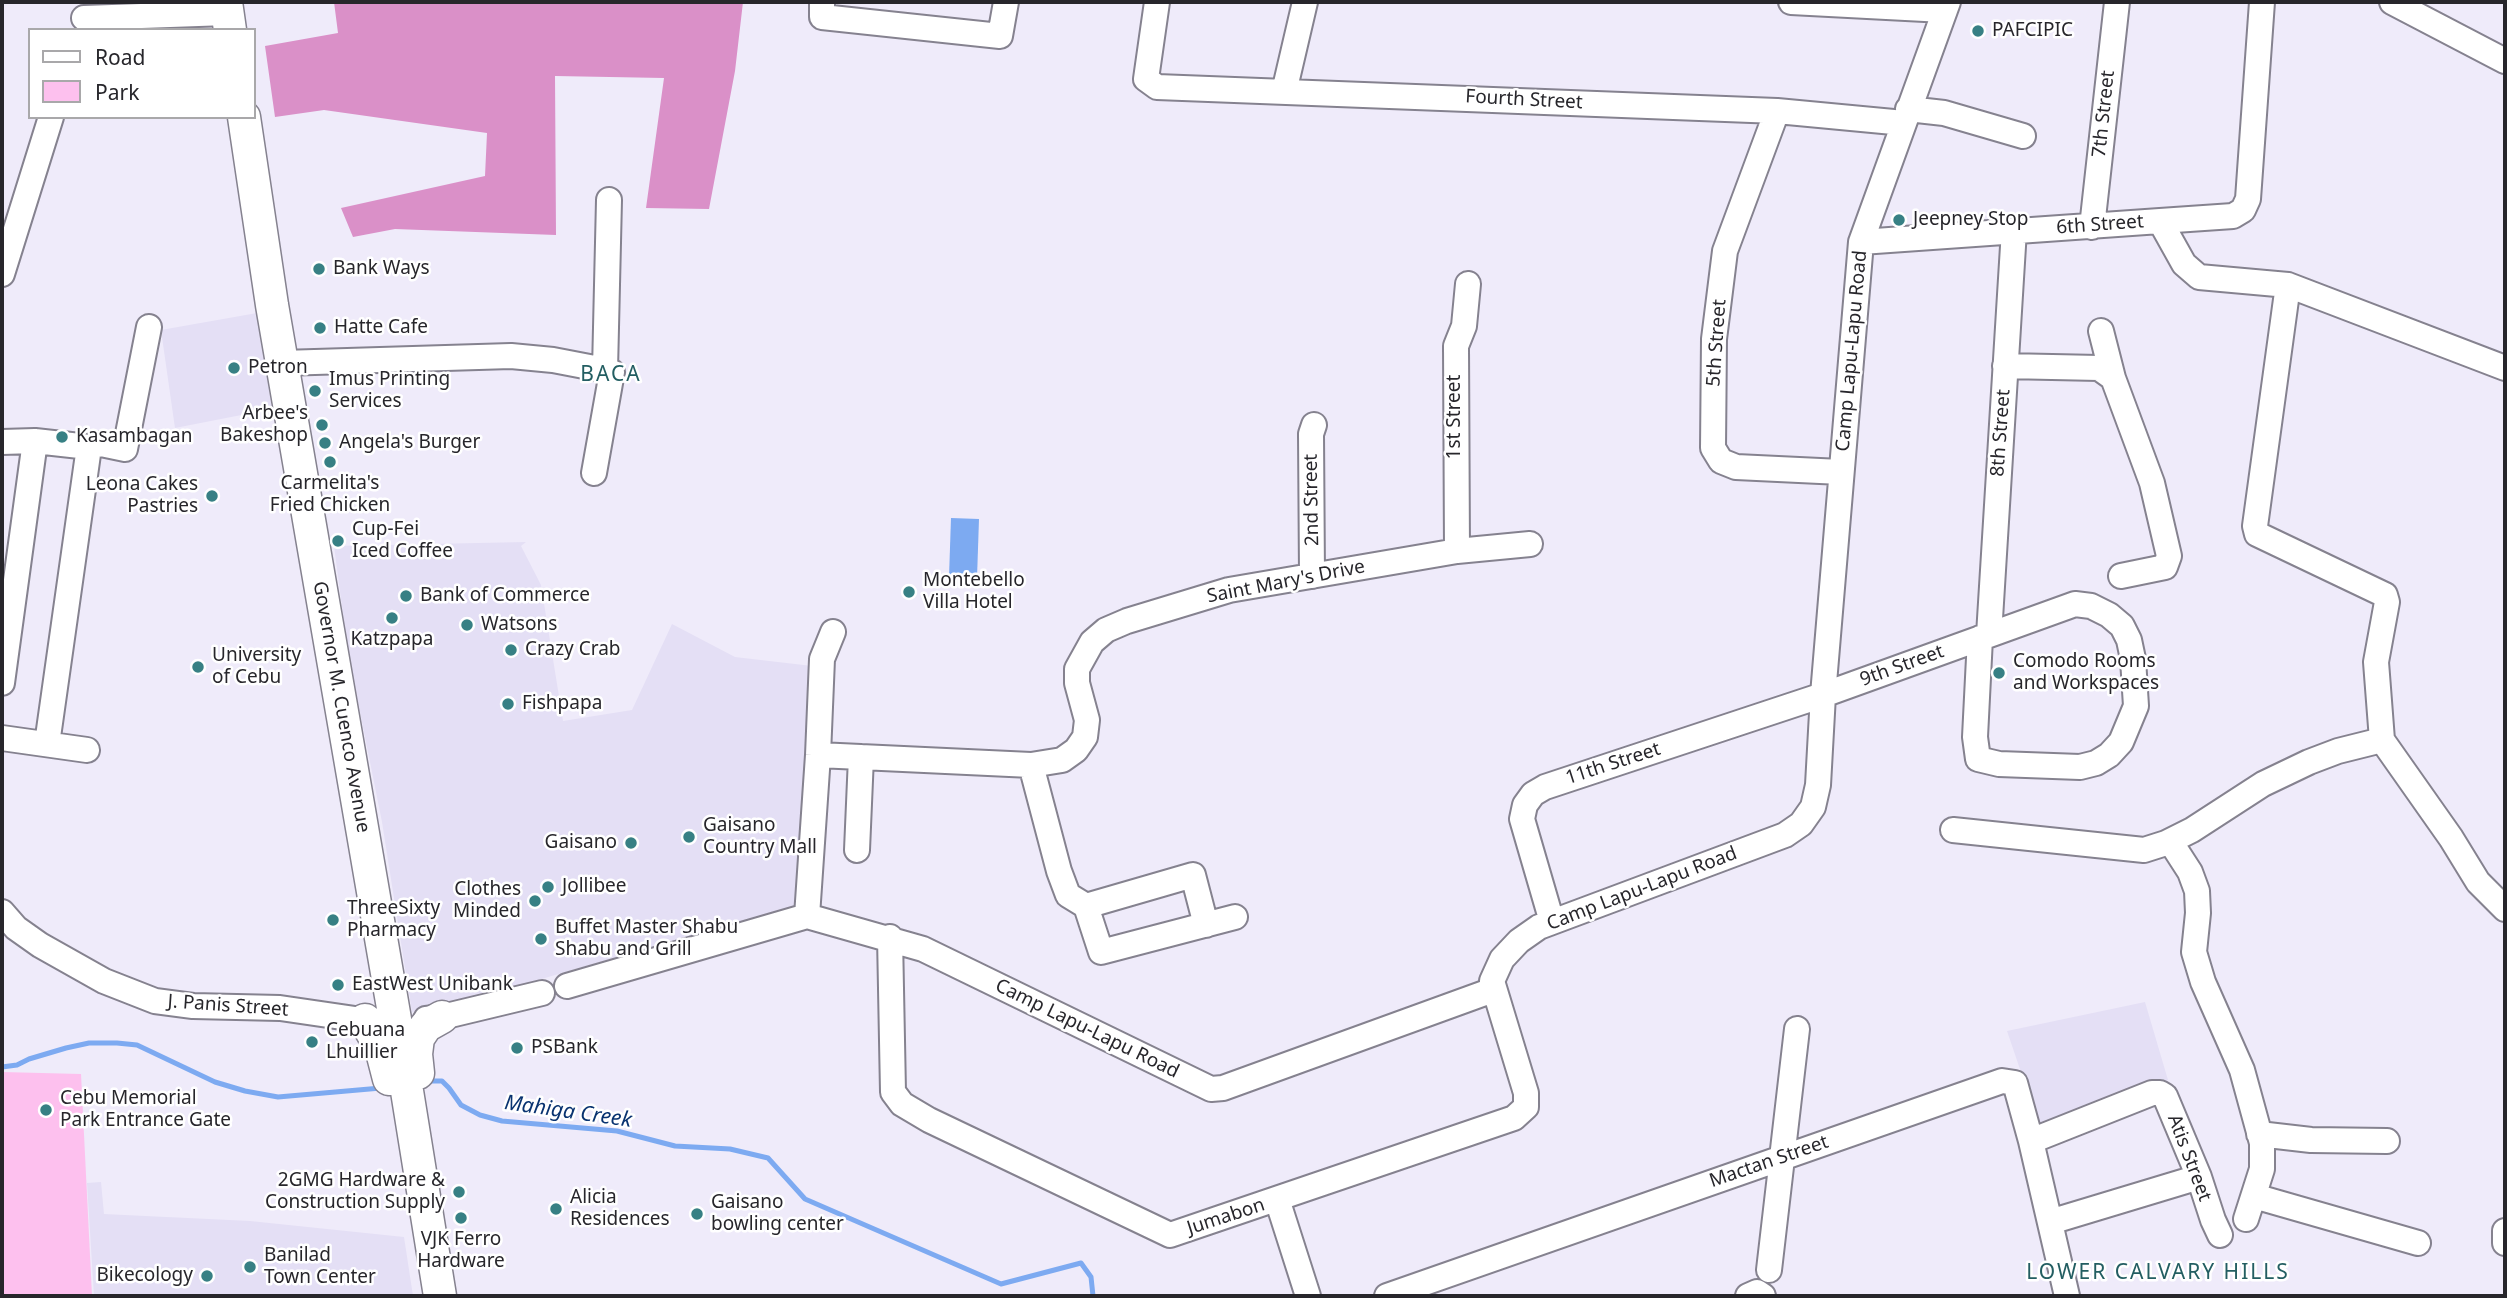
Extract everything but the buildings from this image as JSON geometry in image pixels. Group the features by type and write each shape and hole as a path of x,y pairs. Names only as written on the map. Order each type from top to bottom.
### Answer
{"main road":[{"name":"Governor M. Cuenco Avenue","path":"244,119 381,1021 402,1065 440,1296"},
{"path":"402,1065 416,1044 419,1034 426,1026 442,1017"},
{"path":"414,1130 431,1239"}],"street":[{"path":"822,2 822,17 1000,36 1006,2"},
{"name":"Fourth Street","path":"1157,2 1146,79 1157,87 1906,116 1944,113 2023,136"},
{"path":"1284,92 1305,2"},
{"path":"1791,2 1946,6"},
{"name":"7th Street","path":"2092,227 2117,2"},
{"path":"2160,221 2234,216 2243,210 2248,200 2262,2"},
{"path":"2392,2 2505,61"},
{"name":"Camp Lapu-Lapu Road","path":"807,916 923,948 1211,1089 1223,1088 1493,990 1492,981 1502,958 1519,941 1539,927 1785,835 1801,824 1813,807 1818,785 1823,695 1861,242 1946,6"},
{"path":"84,17 228,15"},
{"name":"5th Street","path":"1777,111 1726,251 1714,339 1713,448 1721,461 1736,467 1841,472"},
{"path":"2,274 50,119"},
{"path":"605,370 609,200"},
{"name":"6th Street","path":"1861,242 2160,221 2184,264 2199,277 2288,285 2505,368"},
{"name":"8th Street","path":"1984,636 2014,230"},
{"name":"1st Street","path":"1457,551 1456,346 1464,326 1468,284"},
{"path":"2288,285 2255,526 2257,534 2385,596 2387,602 2376,662 2382,740 2451,838 2478,882 2505,909"},
{"path":"2,442 35,441 89,447 101,444 125,449 149,327"},
{"path":"2101,331 2113,378 2152,483 2169,556 2165,567 2121,576"},
{"path":"282,363 511,356 553,360 612,372 594,473"},
{"path":"2005,366 2099,368 2113,378"},
{"name":"2nd Street","path":"1312,576 1311,434 1314,425"},
{"path":"2,683 35,441"},
{"path":"47,744 89,447"},
{"name":"Saint Mary's Drive","path":"818,755 1031,765 1062,760 1076,750 1085,737 1087,720 1077,683 1077,669 1092,642 1106,630 1229,590 1457,551 1530,544"},
{"name":"9th Street","path":"1823,695 1984,636 2075,604 2091,606 2109,615 2122,626 2129,640 2136,706 2121,742 2109,755 2096,763 2080,767 1999,764 1978,759 1975,737 1984,636"},
{"path":"567,986 624,972 807,916 822,659 833,632"},
{"name":"11th Street","path":"1552,922 1522,819 1525,805 1533,794 1545,787 1823,695"},
{"path":"2,738 88,750"},
{"path":"1953,830 2144,850 2192,830 2263,784 2309,762 2382,740"},
{"path":"857,850 861,757"},
{"path":"1031,765 1065,890 1074,900 1086,906 1193,875 1206,925"},
{"path":"2170,841 2190,872 2197,891 2194,952 2203,982 2242,1070 2262,1143 2262,1169 2250,1208 2418,1243"},
{"path":"1086,906 1101,952 1235,917"},
{"name":"J. Panis Street","path":"2,912 16,928 40,945 104,981 155,1001 193,1006 280,1008 381,1021"},
{"name":"Jumabon","path":"890,937 893,1092 902,1104 929,1120 1170,1235 1514,1118 1526,1107 1526,1093 1493,990"},
{"path":"381,1021 442,1017 542,993"},
{"path":"1769,1270 1797,1029"},
{"name":"Mactan Street","path":"1387,1296 2001,1081 2015,1083 2067,1296"},
{"name":"Atis Street","path":"2031,1141 2152,1093 2160,1093 2165,1096 2220,1235"},
{"path":"2259,1134 2311,1140 2387,1141"},
{"path":"2050,1222 2199,1177"},
{"path":"1277,1199 1308,1296"},
{"path":"2505,1231 2505,1243"},
{"path":"1748,1296 1757,1292 1763,1296"}],"shaded area":[{"path":"334,2 743,2 735,71 709,209 646,208 664,78 555,76 556,235 395,229 353,237 341,208 485,176 487,133 324,110 275,117 265,46 338,33"},
{"path":"257,313 272,409 175,428 161,330"},
{"path":"526,542 521,546 541,585 563,721 632,710 672,624 735,657 812,666 794,906 441,1008 412,1012 382,822 348,652 334,546"},
{"path":"2145,1002 2168,1080 2034,1130 2024,1081 2007,1031"},
{"name":"Banilad Town Center","path":"101,1182 104,1214 250,1221 404,1237 413,1296 94,1296 87,1183"}],"green space":[{"path":"2,1072 81,1074 92,1296 2,1296"}],"water":[{"path":"951,518 979,519 977,578 949,577"}],"waterway":[{"name":"Mahiga Creek","path":"2,1067 89,1043 117,1043 137,1045 215,1082 278,1097 381,1088"},
{"name":"Mahiga Creek","path":"425,1081 442,1081 461,1105 480,1115 502,1121 617,1131 675,1146 730,1149 768,1158 805,1199 1001,1284 1081,1263 1091,1277 1093,1296"}],"place":[{"name":"PAFCIPIC","path":"1978,31"},
{"name":"Jeepney Stop","path":"1899,220"},
{"name":"Bank Ways","path":"319,269"},
{"name":"Hatte Cafe","path":"320,328"},
{"name":"Petron","path":"234,368"},
{"name":"Imus Printing Services","path":"315,391"},
{"name":"Arbee's Bakeshop","path":"322,425"},
{"name":"Kasambagan","path":"62,437"},
{"name":"Angela's Burger","path":"325,443"},
{"name":"Carmelita's Fried Chicken","path":"330,462"},
{"name":"Leona Cakes Pastries","path":"212,496"},
{"name":"Cup-Fei Iced Coffee","path":"338,541"},
{"name":"Montebello Villa Hotel","path":"909,592"},
{"name":"Bank of Commerce","path":"406,596"},
{"name":"Katzpapa","path":"392,618"},
{"name":"Watsons","path":"467,625"},
{"name":"Crazy Crab","path":"511,650"},
{"name":"University of Cebu","path":"198,667"},
{"name":"Comodo Rooms and Workspaces","path":"1999,673"},
{"name":"Fishpapa","path":"508,704"},
{"name":"Gaisano Country Mall","path":"689,837"},
{"name":"Gaisano","path":"631,843"},
{"name":"Jollibee","path":"548,887"},
{"name":"Clothes Minded","path":"535,901"},
{"name":"ThreeSixty Pharmacy","path":"333,920"},
{"name":"Buffet Master Shabu Shabu and Grill","path":"541,939"},
{"name":"EastWest Unibank","path":"338,985"},
{"name":"Cebuana Lhuillier","path":"312,1042"},
{"name":"PSBank","path":"517,1048"},
{"name":"Cebu Memorial Park Entrance Gate","path":"46,1110"},
{"name":"2GMG Hardware & Construction Supply","path":"459,1192"},
{"name":"Alicia Residences","path":"556,1209"},
{"name":"Gaisano bowling center","path":"697,1214"},
{"name":"VJK Ferro Hardware","path":"461,1218"},
{"name":"Banilad Town Center","path":"250,1267"},
{"name":"Bikecology","path":"207,1276"}],"district":[{"name":"BACA","path":"611,375"},
{"name":"LOWER CALVARY HILLS","path":"2158,1273"}]}
